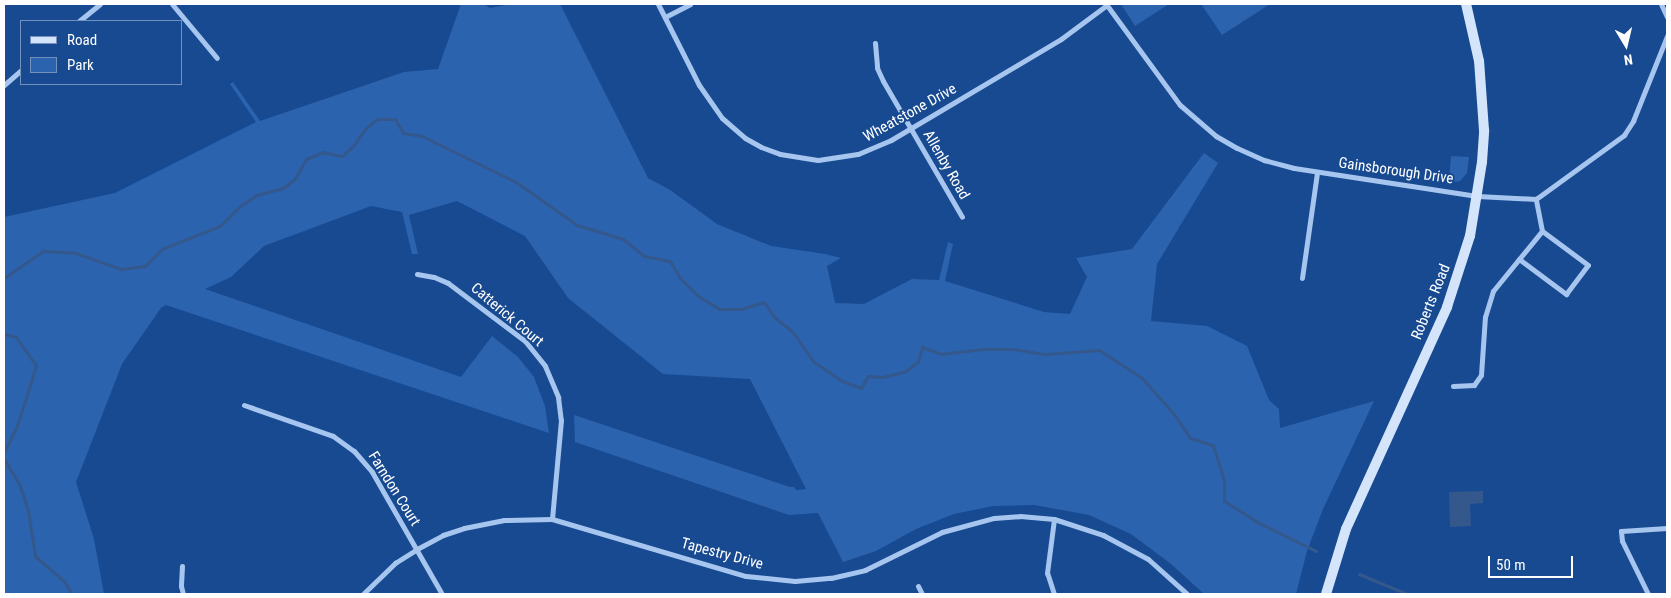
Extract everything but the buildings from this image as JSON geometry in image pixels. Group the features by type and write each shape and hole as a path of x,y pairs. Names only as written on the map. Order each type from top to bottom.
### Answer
{"main road":[{"name":"Roberts Road","path":"1326,594 1346,529 1447,307 1468,244 1477,196 1484,138 1483,96 1479,61 1466,4"}],"street":[{"path":"81,20 100,4"},
{"path":"172,4 217,58"},
{"name":"Wheatstone Drive","path":"658,4 712,106 734,130 761,147 798,158 838,159 869,150 910,128 1061,39 1106,4"},
{"path":"665,17 690,4"},
{"name":"Gainsborough Drive","path":"1106,4 1138,44 1168,92 1195,119 1216,136 1264,160 1317,173 1477,196 1536,199"},
{"path":"1661,4 1667,16"},
{"path":"1519,259 1566,294 1588,265 1542,230 1536,199 1624,135 1634,122 1667,36"},
{"name":"Allenby Road","path":"875,43 877,68 962,217"},
{"path":"4,85 20,71"},
{"path":"1302,278 1317,173"},
{"path":"1453,386 1474,386 1481,375 1485,317 1493,291 1542,230"},
{"name":"Catterick Court","path":"417,274 434,276 448,283 525,341 545,366 558,397 561,420 552,519"},
{"name":"Farndon Court","path":"244,405 332,436 354,451 372,472 442,594"},
{"name":"Tapestry Drive","path":"363,594 395,563 417,549 443,535 483,523 527,518 552,519 746,576 795,581 832,578 865,570 933,536 963,525 994,518 1020,516 1054,519 1103,534 1148,559 1187,594"},
{"path":"1044,594 1052,592 1047,573 1054,519"},
{"path":"1648,594 1622,541 1621,531 1667,528"},
{"path":"182,566 181,586 183,594"},
{"path":"918,586 922,594"}],"green space":[{"path":"461,4 484,4 490,8 512,4 560,4 648,178 670,190 717,224 771,246 841,258 827,266 835,303 864,304 912,279 939,280 948,242 953,244 945,281 1044,312 1070,314 1087,277 1076,258 1132,249 1204,153 1218,163 1157,264 1151,321 1207,326 1247,346 1269,400 1279,409 1280,428 1374,401 1323,509 1307,551 1296,594 1204,594 1171,564 1131,534 1089,515 1034,505 993,506 954,514 916,529 876,551 843,562 818,513 789,515 575,442 574,415 794,487 796,490 806,489 750,379 663,374 568,298 525,236 457,201 409,215 418,254 412,254 402,212 371,206 264,246 231,277 205,289 461,377 492,336 518,357 534,377 545,406 549,433 166,305 161,308 122,364 76,482 94,539 104,594 4,594 4,217 115,193 256,122 230,84 233,82 260,121 404,72 438,69"},
{"path":"1121,4 1169,4 1135,26"},
{"path":"1201,4 1270,4 1222,35"},
{"path":"1451,156 1469,157 1467,173 1460,181 1449,182"}],"shaded area":[{"path":"1483,491 1483,503 1470,504 1471,526 1450,527 1449,492"}],"waterway":[{"path":"4,278 43,251 76,253 121,269 145,266 162,249 220,226 240,206 257,195 283,188 295,179 306,159 323,152 342,156 354,145 364,130 377,119 395,119 403,133 422,136 516,182 577,225 623,239 644,256 670,261 680,278 698,296 720,309 741,309 764,302 774,317 792,331 814,362 842,381 861,388 868,376 882,377 904,372 918,362 922,347 941,354 983,349 1013,349 1046,354 1099,350 1142,378 1174,414 1190,438 1213,445 1224,482 1224,501 1257,522 1316,551"},
{"path":"4,334 16,337 36,366 17,426 4,452"},
{"path":"4,459 20,486 28,510 35,556 64,581 72,594"},
{"path":"1359,574 1407,594"}]}
